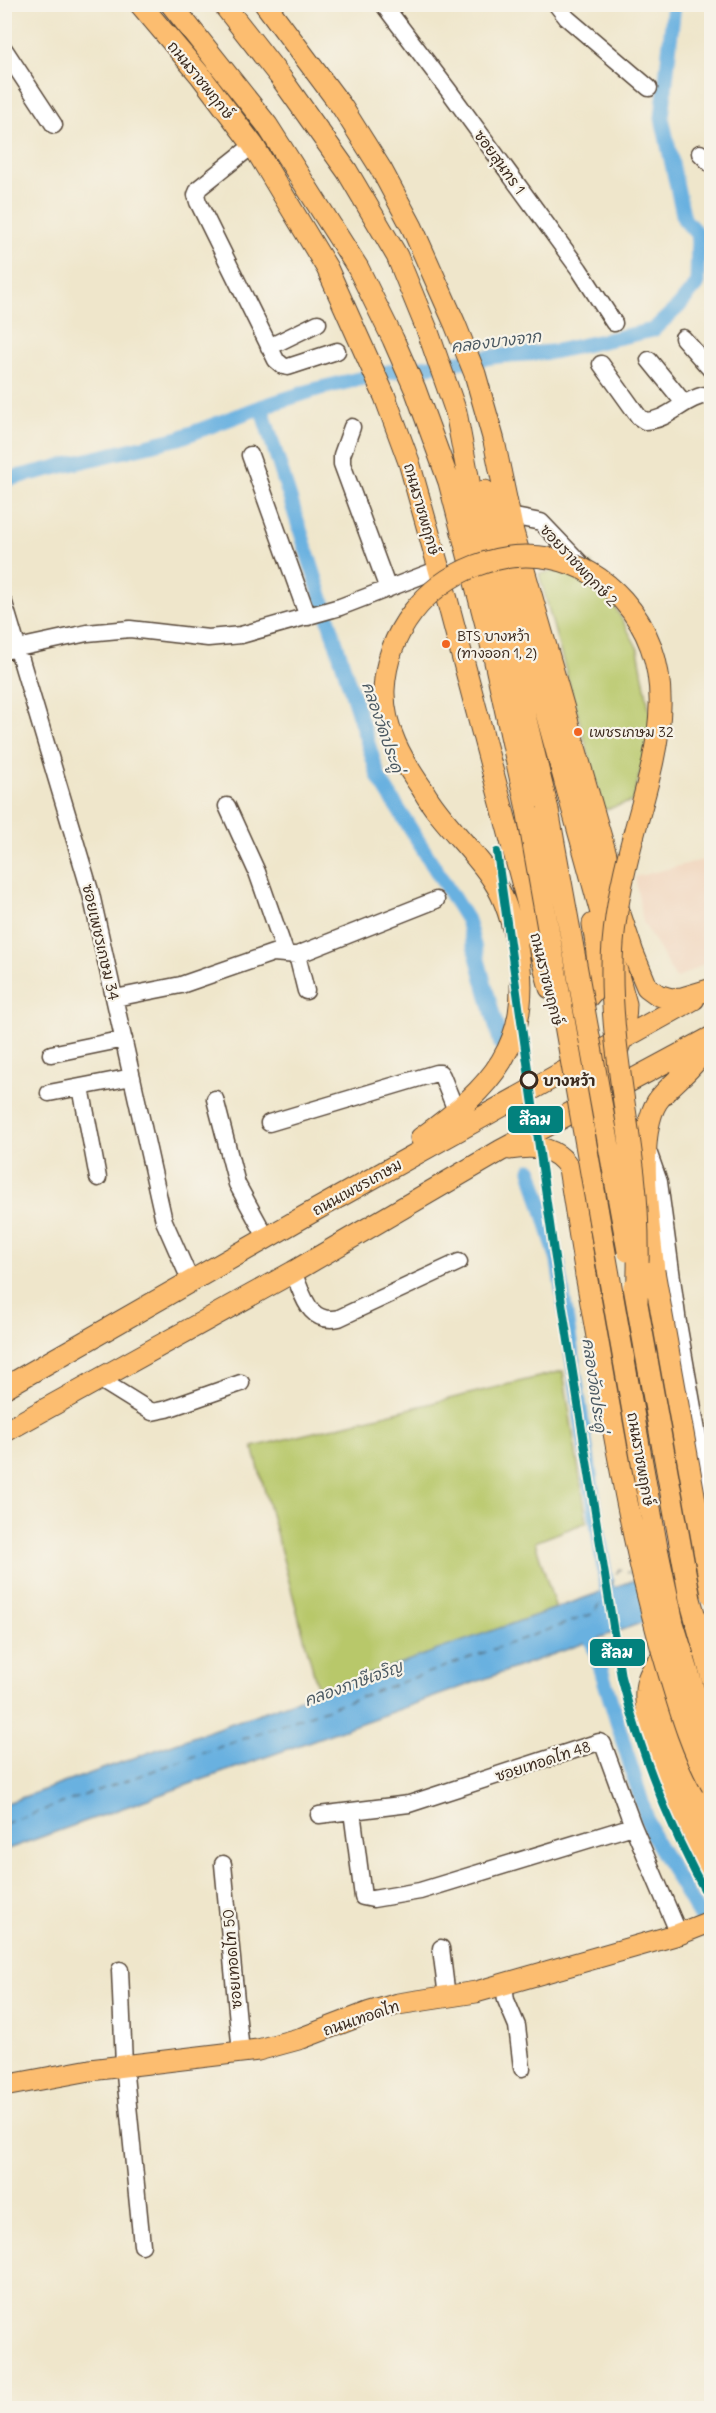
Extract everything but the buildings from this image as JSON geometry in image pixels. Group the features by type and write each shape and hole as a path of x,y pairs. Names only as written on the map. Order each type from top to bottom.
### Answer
{"main road":[{"name":"ถนนราชพฤกษ์","path":"140,4 200,75 253,146 327,268 385,397 409,462 439,569 547,974 569,1070"},
{"name":"ถนนราชพฤกษ์","path":"171,4 267,125 358,268 415,389 449,482 492,648 527,808 657,1548 673,1623 711,1749"},
{"name":"ถนนราชพฤกษ์","path":"224,4 281,78 347,171 397,256 428,332 456,412 474,503 548,810 690,1599 711,1678"},
{"path":"267,5 342,107 381,169 412,227 475,374 494,441 544,709"},
{"path":"456,412 483,483 626,1004 623,1039 616,1058 604,1078 570,1113"},
{"path":"511,524 606,855 615,899 641,974 647,987 658,995 671,999 711,989"},
{"path":"312,1212 457,1113 499,1065 515,1036 520,1013 522,975 516,939 506,907 494,881 402,760 392,736 384,690 389,659 400,632 414,611 435,588 453,575 481,562 523,555 550,558 576,566 622,599 650,642 657,668 662,709 648,784 628,856 616,918 612,966 614,1021 634,1176 638,1232 637,1302"},
{"path":"547,974 555,991 564,999 575,1002 586,998 597,980 598,968 586,855"},
{"name":"ถนนเพชรเกษม","path":"4,1388 312,1212 711,989"},
{"path":"569,1070 582,1075 604,1078 638,1071 708,1039"},
{"path":"4,1432 293,1272 500,1151 708,1039"},
{"path":"708,1039 699,1057 656,1104 648,1129 646,1172 654,1271 711,1594"},
{"path":"500,1151 530,1147 553,1151 569,1168 635,1544 655,1628 677,1699 711,1786"},
{"path":"711,1641 689,1642 663,1656 651,1671 645,1690 654,1738 711,1871"},
{"path":"711,1663 697,1663 676,1672 667,1682 661,1696 681,1760 711,1827"},
{"name":"ถนนเทอดไท","path":"4,2086 124,2065 241,2053 302,2038 370,2012 398,2004 504,1985 685,1931 711,1921"}],"street":[{"name":"ซอยสุนทร 1","path":"382,4 449,91 579,269 614,323"},
{"path":"556,4 567,18 648,88"},
{"path":"4,49 54,125"},
{"path":"253,146 199,188 196,195 198,202 276,360 288,367 337,351"},
{"path":"269,347 318,323"},
{"path":"682,338 711,371"},
{"path":"648,360 684,403"},
{"path":"601,364 639,417 645,421 666,415 694,396 711,394"},
{"path":"352,428 342,455 342,464 388,589"},
{"path":"250,455 312,616"},
{"name":"ซอยราชพฤกษ์ 2","path":"511,524 541,522 609,593 646,651 656,725 646,809"},
{"path":"11,650 87,633 130,630 208,639 230,636 312,616 439,569"},
{"name":"ซอยเพชรเกษม 34","path":"4,603 11,650 91,894 164,1221 191,1282"},
{"path":"227,806 306,991"},
{"path":"115,998 181,985 273,953 291,954 436,900"},
{"path":"51,1054 124,1039"},
{"path":"269,1123 436,1074 442,1076 457,1113"},
{"path":"49,1093 132,1077"},
{"path":"81,1087 98,1178"},
{"path":"215,1099 237,1184 267,1239"},
{"path":"646,1172 642,1159 636,1153 627,1147 616,1145 606,1147 599,1152 591,1168 592,1176 604,1203 659,1532 666,1540 683,1543 704,1536 711,1525"},
{"path":"646,1148 659,1182 678,1323 711,1516"},
{"path":"563,1159 581,1170 599,1188"},
{"path":"293,1272 311,1311 320,1319 328,1320 339,1318 459,1262"},
{"path":"99,1379 152,1412 167,1410 241,1383"},
{"name":"ซอยเทอดไท 48","path":"319,1815 409,1804 599,1742 603,1744 633,1826 685,1931"},
{"path":"352,1811 363,1897 373,1899 420,1891 633,1826"},
{"name":"ซอยเทอดไท 50","path":"223,1864 241,2053"},
{"path":"441,1948 447,1997"},
{"path":"120,1970 124,2065 142,2245"},
{"path":"504,1985 506,2000 517,2026 522,2068"}],"shaded area":[{"path":"711,858 711,960 676,979 643,922 635,877"}],"green space":[{"path":"591,563 638,649 652,725 633,801 604,810 539,574"},
{"path":"563,1371 587,1522 535,1542 556,1609 319,1693 253,1447"}],"water":[{"name":"คลองภาษีเจริญ","path":"711,1553 711,1598 5,1850 4,1804"}],"waterway":[{"name":"คลองบางจาก","path":"4,480 179,438 317,389 388,372 498,356 552,352 653,330 679,306 697,284 698,235 684,219 662,118 674,4"},
{"name":"คลองวัดประดู่","path":"261,407 379,778 467,920 501,1044"},
{"name":"คลองวัดประดู่","path":"531,1170 558,1261 610,1609"},
{"path":"587,1624 652,1835 712,1937"}],"ferry route":[{"path":"4,1824 595,1613 619,1569 631,1573"}],"transit line":[{"name":"สีลม","path":"497,852 554,1252 621,1677 638,1736 659,1794 683,1849 712,1904"}],"place":[{"name":"BTS บางหว้า (ทางออก 1, 2)","path":"446,644"},
{"name":"เพชรเกษม 32","path":"578,732"},
{"name":"บางหว้า","path":"529,1080"}]}
